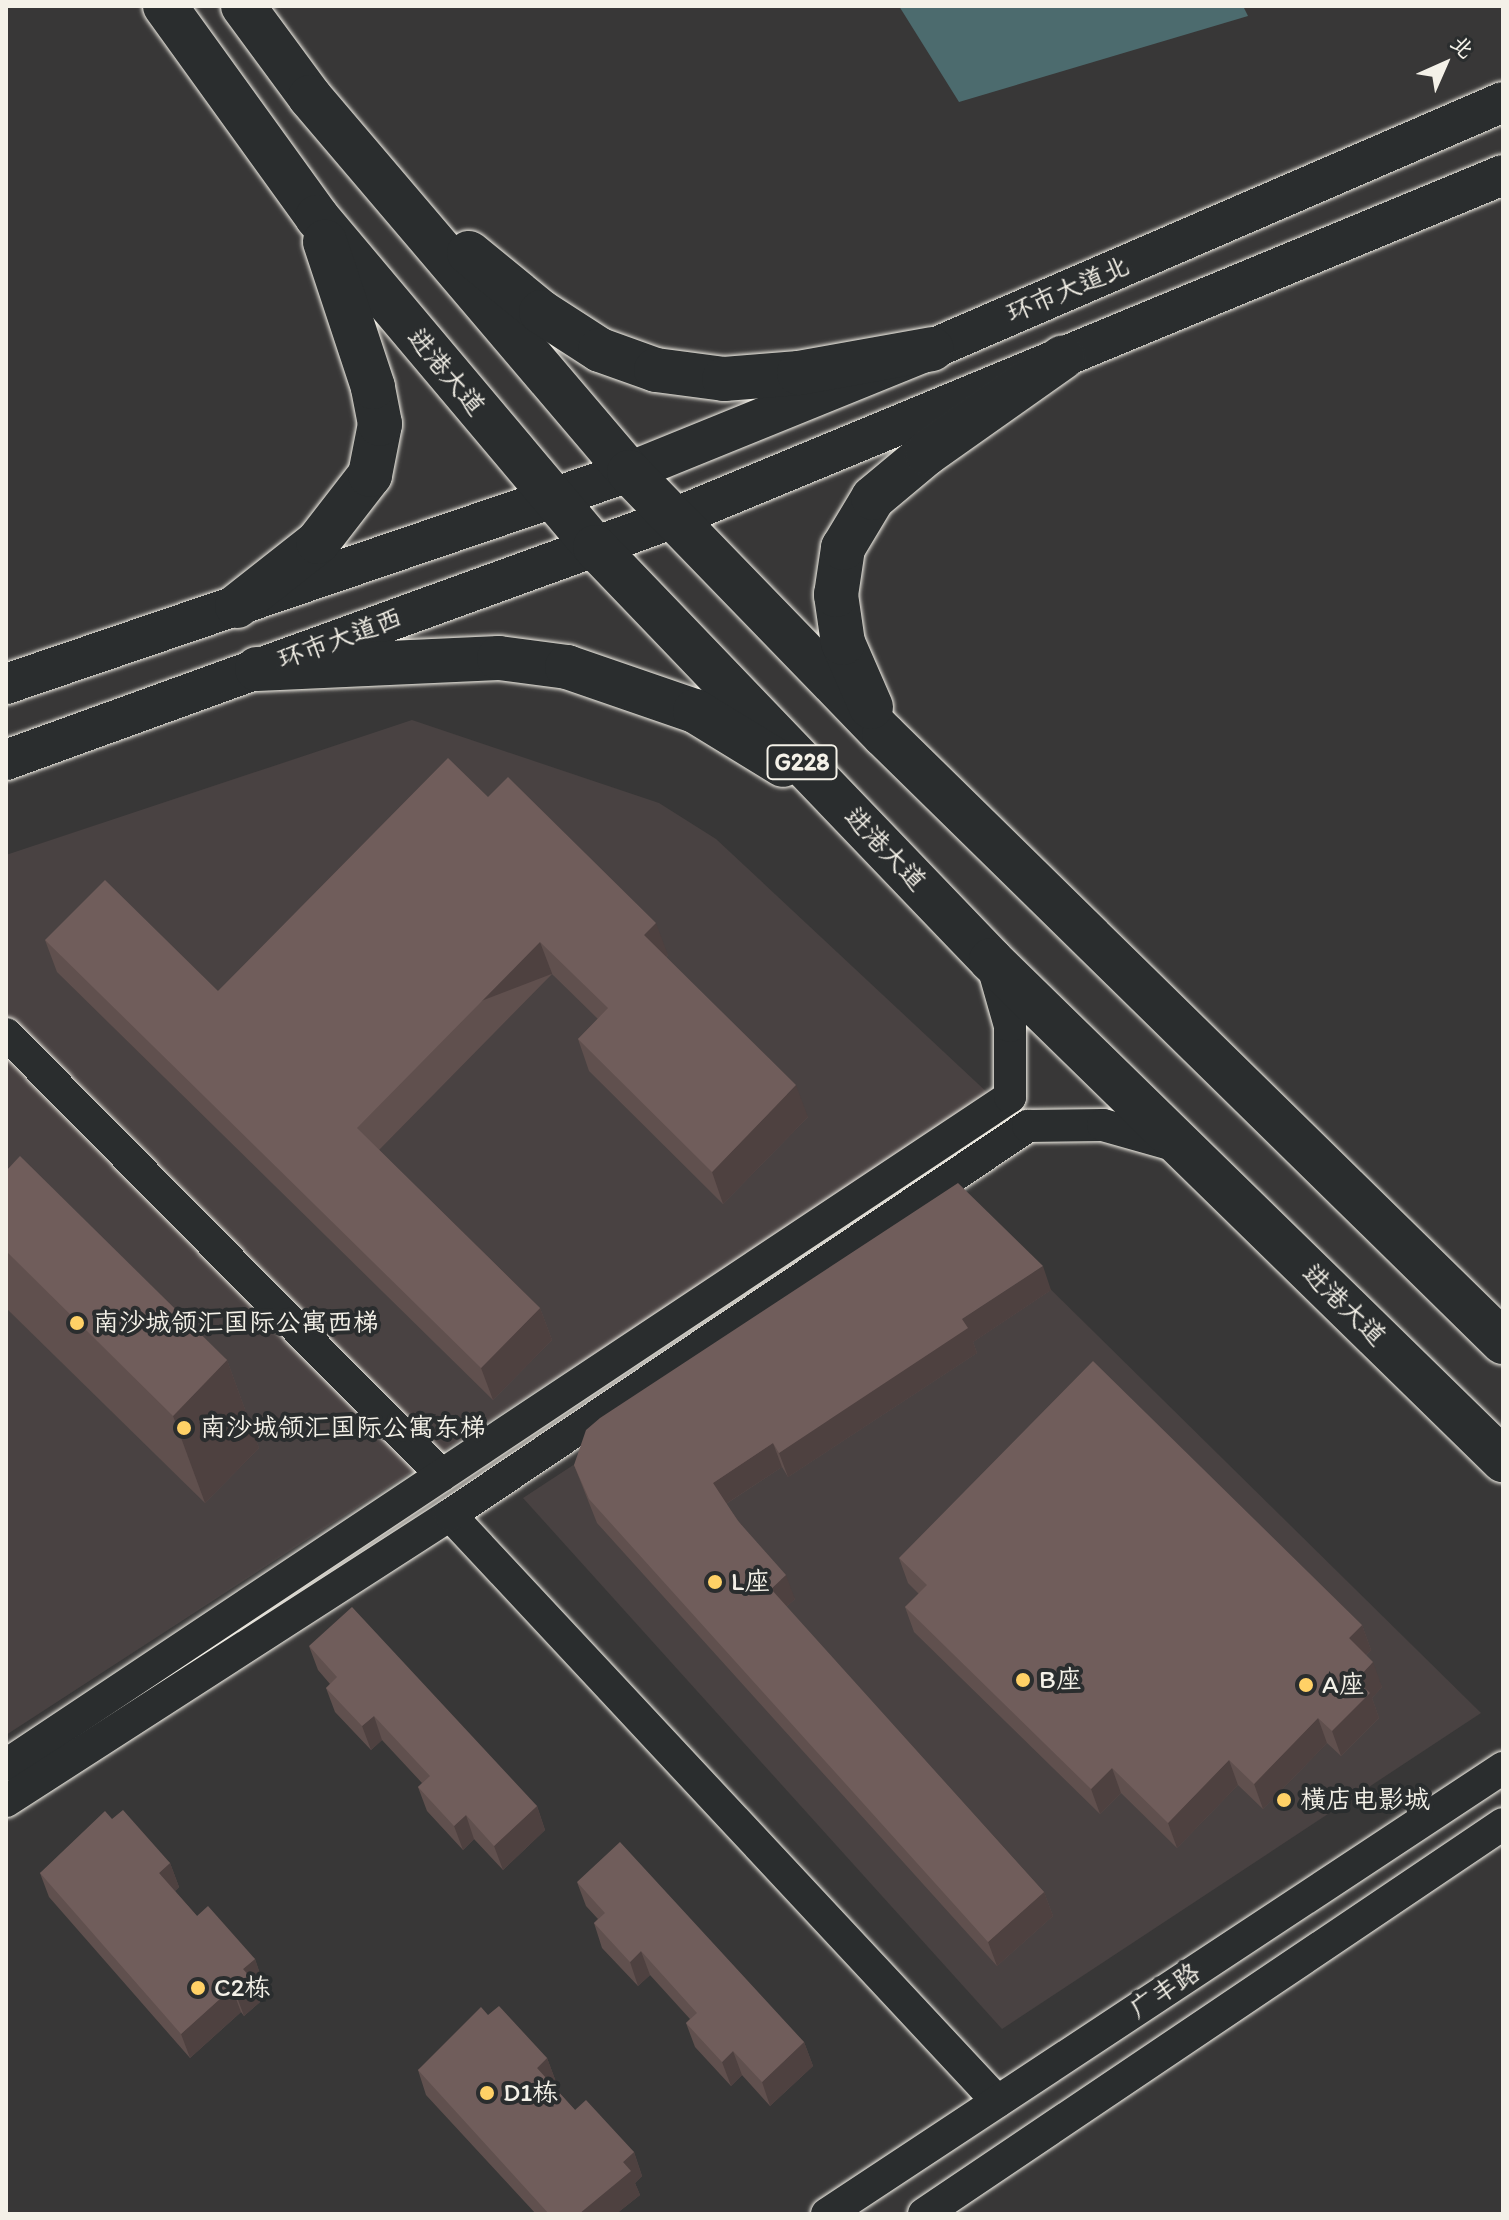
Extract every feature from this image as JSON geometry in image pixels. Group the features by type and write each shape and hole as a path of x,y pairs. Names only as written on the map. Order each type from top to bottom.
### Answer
{"highway":[{"name":"进港大道","path":"165,6 317,217 552,500 595,547 991,960 1503,1460"},
{"name":"G228","path":"243,6 300,85 629,472 884,735 1503,1342"},
{"path":"226,92 262,107 300,85"},
{"path":"375,175 541,312 600,350 656,370 724,379 769,376 932,349"},
{"path":"219,612 318,542 347,510 370,475 380,424 373,387 317,217"},
{"path":"884,735 843,643 836,595 843,548 873,498 927,453 1063,357"},
{"path":"242,675 499,658 567,667 695,711 836,798"}],"main road":[{"name":"环市大道北","path":"629,472 932,349 1503,102"},
{"path":"674,518 1503,175"},
{"path":"6,684 629,472"},
{"name":"环市大道西","path":"6,760 674,518"},
{"path":"219,612 242,675"}],"street":[{"path":"6,1765 1010,1097 1010,1026 991,960"},
{"path":"6,1034 442,1475"},
{"path":"6,1801 450,1515 1028,1126 1103,1125 1181,1147"},
{"path":"450,1515 997,2101"},
{"name":"广丰路","path":"827,2214 1503,1768"},
{"name":"广丰路","path":"924,2214 1503,1824"}],"shaded area":[{"path":"412,720 659,803 716,839 991,1096 6,1735 6,855"},
{"path":"967,1207 1481,1713 1002,2029 523,1498"}],"water":[{"path":"899,6 1243,6 1248,16 959,102"}],"building":[{"path":"448,758 488,797 508,777 656,923 644,935 796,1085 712,1172 578,1039 608,1008 540,942 357,1128 540,1308 481,1368 45,940 105,880 218,991"},
{"path":"20,1156 227,1360 173,1416 6,1251 6,1171"},
{"name":"L座","path":"958,1183 1043,1266 962,1319 968,1328 779,1453 773,1443 713,1483 738,1521 786,1575 771,1589 1044,1892 988,1942 589,1499 574,1465 586,1430 600,1418"},
{"path":"1093,1361 1362,1625 1349,1638 1373,1662 1356,1680 1370,1693 1332,1731 1318,1718 1254,1784 1229,1760 1168,1823 1112,1768 1091,1789 905,1607 927,1585 899,1558"},
{"path":"352,1607 537,1806 494,1846 466,1815 454,1826 418,1787 430,1776 374,1716 362,1726 326,1688 337,1677 309,1646"},
{"path":"123,1810 170,1863 159,1873 197,1916 208,1906 255,1959 243,1969 251,1978 235,1992 232,1988 181,2034 40,1873 105,1811 112,1819"},
{"path":"620,1842 804,2042 762,2082 733,2051 722,2062 686,2023 697,2013 641,1951 630,1962 594,1923 605,1913 577,1882"},
{"path":"499,2006 547,2058 537,2068 575,2110 586,2100 634,2152 623,2162 631,2171 579,2214 549,2214 418,2070 481,2007 488,2015"}],"place":[{"name":"南沙城领汇国际公寓西梯","path":"77,1323"},
{"name":"南沙城领汇国际公寓东梯","path":"184,1428"},
{"name":"L座","path":"715,1582"},
{"name":"B座","path":"1023,1680"},
{"name":"A座","path":"1306,1685"},
{"name":"横店电影城","path":"1284,1800"},
{"name":"C2栋","path":"198,1988"},
{"name":"D1栋","path":"487,2093"}]}
